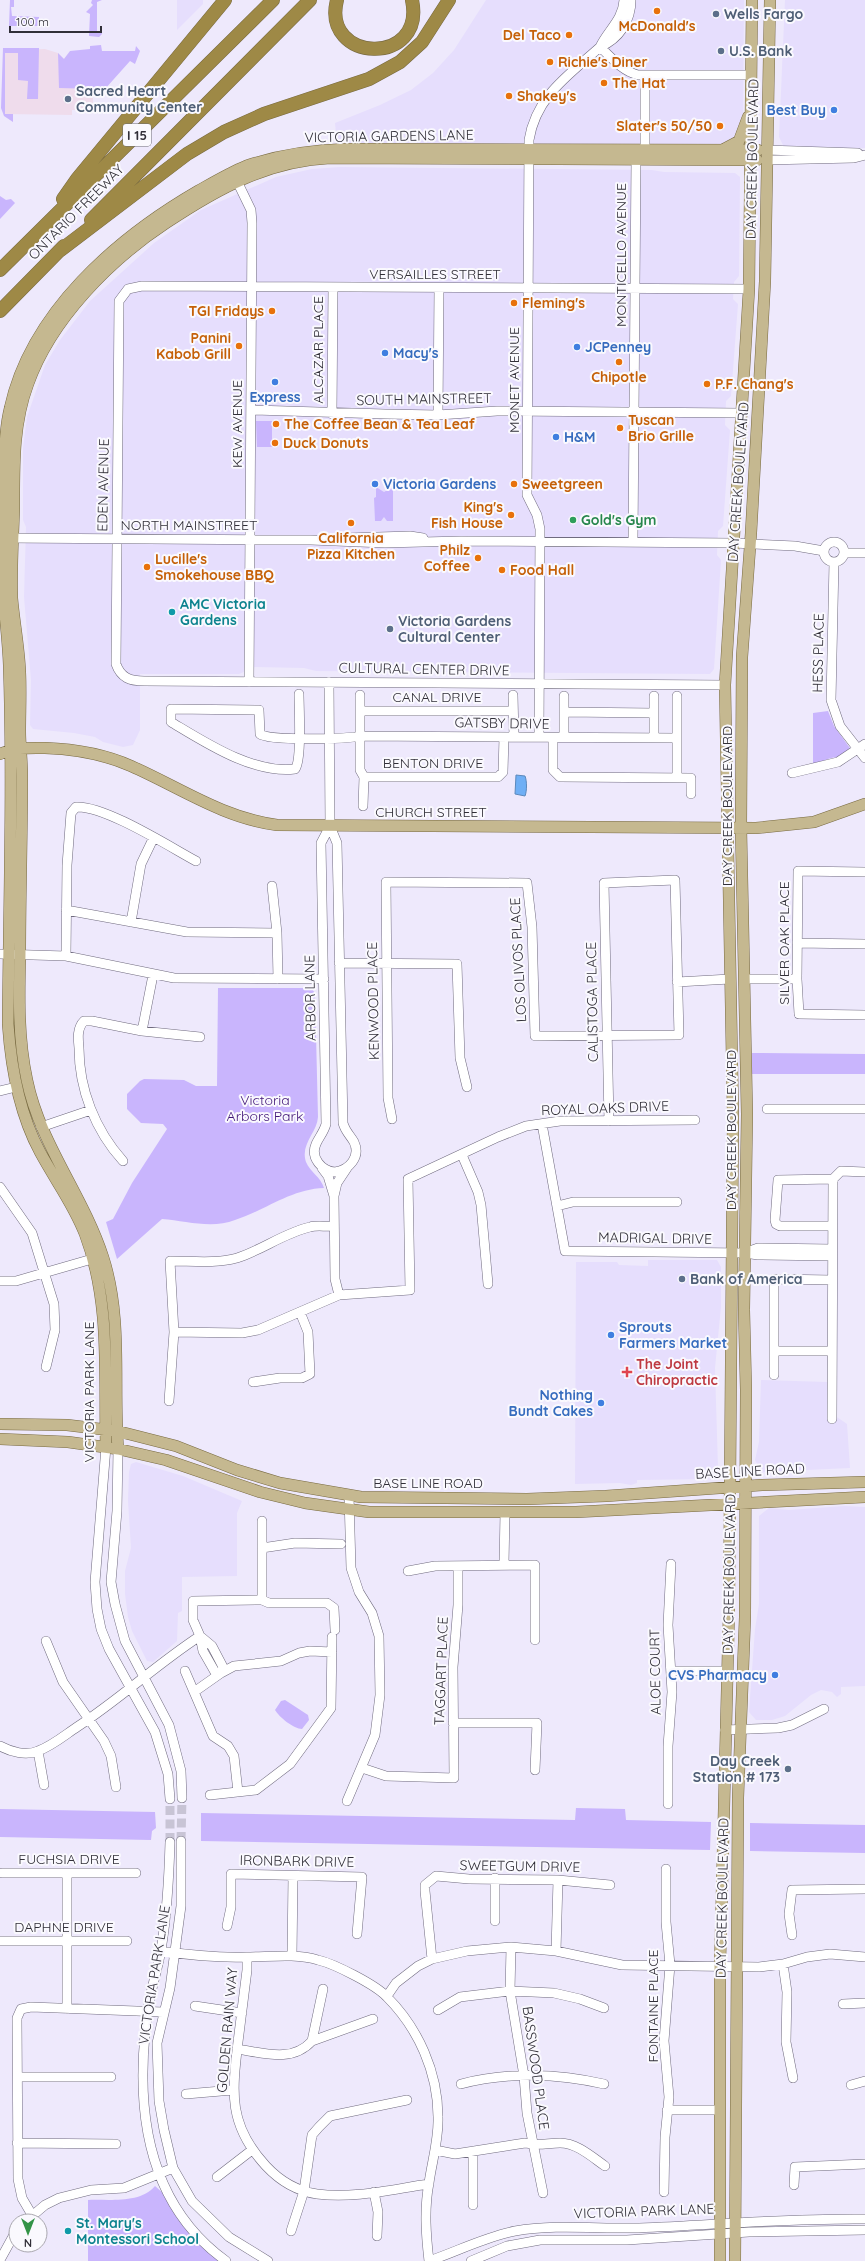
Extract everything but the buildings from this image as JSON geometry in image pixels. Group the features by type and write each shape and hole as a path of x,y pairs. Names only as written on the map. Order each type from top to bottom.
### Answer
{"highway":[{"path":"48,222 77,179 225,0"},
{"path":"246,28 265,0"},
{"name":"ONTARIO FREEWAY","path":"0,270 273,0"},
{"name":"ONTARIO FREEWAY","path":"0,311 310,0"},
{"path":"338,0 336,10 337,20 344,35 355,45 377,50 393,46 406,34 412,22 412,0"},
{"path":"58,252 187,154 211,138 264,114 369,79 400,62 422,42 448,0"}],"main road":[{"name":"DAY CREEK BOULEVARD","path":"736,2261 736,1966 739,1730 745,1617 746,1486 745,1253 747,1114 741,828 742,657 765,280 766,155 770,0"},
{"name":"DAY CREEK BOULEVARD","path":"720,2261 720,1966 730,1503 733,1116 725,685 740,413 749,289 752,1"},
{"path":"723,150 739,141 751,111"},
{"name":"VICTORIA GARDENS LANE","path":"8,538 5,451 9,408 18,379 47,324 102,261 164,212 235,176 272,158 310,150 528,155 636,160 766,155"},
{"name":"VICTORIA GARDENS LANE","path":"528,155 645,150 723,150 751,155"},
{"name":"VICTORIA GARDENS LANE","path":"7,748 9,662 3,582 15,444 22,401 38,359 53,332 71,308 109,270 150,233 235,176"},
{"path":"22,401 18,396 34,347"},
{"path":"756,446 750,421 740,413 749,402 760,375"},
{"name":"CHURCH STREET","path":"7,748 61,749 110,758 130,766 187,795 253,822 277,825 741,828 803,824 824,820 865,804"},
{"name":"VICTORIA PARK LANE","path":"7,748 9,955 8,1024 10,1052 16,1087 28,1125 37,1145 77,1215 98,1257 112,1293 116,1328 111,1430 106,1446"},
{"name":"VICTORIA PARK LANE","path":"9,955 19,1038 27,1083 41,1127 90,1220 98,1257"},
{"name":"BASE LINE ROAD","path":"0,1424 53,1424 111,1430 176,1446 238,1470 280,1484 349,1496 527,1499 746,1486 865,1482"},
{"name":"VICTORIA PARK LANE","path":"111,1430 118,1448"},
{"name":"BASE LINE ROAD","path":"0,1439 68,1442 118,1448 166,1460 260,1492 305,1503 350,1510 403,1513 519,1513 589,1511 865,1497"},
{"path":"519,1513 537,1505 575,1504 579,1497"}],"street":[{"name":"MONET AVENUE","path":"539,737 540,542 538,519 527,495 528,155 533,120 544,102 600,47 604,38 621,16 624,0"},
{"name":"MONET AVENUE","path":"600,47 610,43 623,28 630,10 630,0"},
{"path":"600,47 629,72 645,76 751,75"},
{"path":"645,76 645,150"},
{"name":"VICTORIA GARDENS LANE","path":"766,155 854,158 865,154"},
{"name":"MONTICELLO AVENUE","path":"633,542 636,160"},
{"name":"KEW AVENUE","path":"235,176 252,217 252,410 249,682"},
{"name":"VERSAILLES STREET","path":"124,293 133,287 142,286 749,289"},
{"name":"ALCAZAR PLACE","path":"332,287 332,414"},
{"path":"438,414 439,288"},
{"name":"EDEN AVENUE","path":"124,293 119,301 116,664 124,677"},
{"name":"SOUTH MAINSTREET","path":"252,410 332,414 438,414 527,411 740,413"},
{"name":"NORTH MAINSTREET","path":"8,538 326,540 359,536 410,536 444,541 750,543 795,546 824,551"},
{"path":"834,542 843,546 844,553 842,559 834,562 827,559 824,551 828,544 834,542"},
{"path":"844,553 865,553"},
{"name":"HESS PLACE","path":"834,562 830,700 840,726 862,746 865,758"},
{"name":"CULTURAL CENTER DRIVE","path":"124,677 138,681 725,685"},
{"name":"ARBOR LANE","path":"329,682 328,738 330,826 337,841 343,1123 356,1148 355,1158 340,1177 334,1196"},
{"path":"299,694 299,738 298,761 295,769 262,766 229,755 171,722 171,709 259,710 259,731 263,737 299,738"},
{"path":"360,695 360,770 364,777 363,806"},
{"path":"509,737 513,711 513,695"},
{"path":"564,696 564,737"},
{"path":"654,696 654,738"},
{"path":"677,696 677,778"},
{"name":"CANAL DRIVE","path":"360,711 513,711"},
{"path":"564,712 654,713"},
{"name":"GATSBY DRIVE","path":"299,738 351,738 360,736 676,738"},
{"name":"BENTON DRIVE","path":"364,777 492,778 502,774 509,737"},
{"path":"553,738 553,770 560,777 691,778 691,794"},
{"path":"792,773 835,763 862,746"},
{"path":"66,956 66,865 71,813 76,807 84,807 95,810 196,862"},
{"name":"ARBOR LANE","path":"330,826 321,841 326,1124 315,1149 316,1160 328,1176 334,1196 334,1279 339,1295"},
{"path":"131,922 141,864 153,839"},
{"name":"SILVER OAK PLACE","path":"865,872 798,871 797,943 799,1014 865,1015"},
{"name":"CALISTOGA PLACE","path":"609,1121 604,883 675,880 677,982"},
{"name":"KENWOOD PLACE","path":"392,1119 388,1098 386,882 527,883"},
{"name":"LOS OLIVOS PLACE","path":"527,883 532,927 535,1036 607,1036"},
{"path":"272,886 277,933 278,979"},
{"path":"66,910 186,932 277,933"},
{"path":"797,943 865,944"},
{"path":"9,955 66,956 153,975 186,979 324,980"},
{"path":"339,963 457,964 460,1058 467,1087"},
{"path":"142,1031 153,975"},
{"path":"744,979 797,979"},
{"path":"607,1036 679,1035 677,982 730,980"},
{"path":"123,1161 102,1132 91,1110 79,1064 79,1029 84,1021 92,1021 142,1031 200,1037"},
{"path":"0,1091 16,1087"},
{"path":"767,1109 865,1109"},
{"path":"41,1127 91,1110"},
{"name":"ROYAL OAKS DRIVE","path":"339,1295 410,1290 408,1179 498,1137 526,1126 560,1121 695,1120"},
{"path":"542,1124 557,1206 573,1202 677,1202"},
{"path":"462,1155 478,1192 481,1205 488,1284"},
{"path":"322,1168 335,1172 348,1168"},
{"path":"832,1419 833,1179 841,1171 865,1172"},
{"path":"832,1226 780,1226 776,1224 775,1220 778,1180 833,1179"},
{"path":"0,1187 32,1233 46,1272 55,1313 55,1330 46,1367"},
{"name":"MADRIGAL DRIVE","path":"557,1206 565,1251 732,1252 758,1255 832,1253"},
{"path":"169,1401 174,1332 170,1261 214,1261 236,1258 259,1249 286,1235 310,1227 334,1226"},
{"path":"0,1281 16,1281 98,1257"},
{"path":"774,1374 774,1279 832,1280"},
{"path":"174,1332 242,1333 258,1330 339,1295"},
{"path":"253,1382 280,1378 302,1378 310,1374 308,1332 300,1312"},
{"path":"774,1351 832,1351"},
{"name":"VICTORIA PARK LANE","path":"106,1446 95,1596 101,1629 138,1683 166,1717 174,1740 181,1771 182,1798"},
{"name":"VICTORIA PARK LANE","path":"118,1448 117,1511 111,1582 138,1683 162,1751 168,1774 170,1798"},
{"path":"347,1801 362,1768 374,1735 378,1715 380,1649 376,1623 359,1592 351,1568 349,1496"},
{"path":"504,1564 505,1513"},
{"path":"262,1521 262,1600"},
{"path":"262,1548 295,1543 341,1544"},
{"path":"408,1571 435,1566 504,1564 535,1565 535,1640"},
{"name":"ALOE COURT","path":"668,1804 668,1759 672,1692 668,1625 671,1564"},
{"name":"TAGGART PLACE","path":"362,1768 386,1776 454,1778 452,1723 453,1667 458,1605 458,1566"},
{"path":"210,1795 256,1790 290,1764 331,1708 334,1608 327,1604 269,1603 262,1600 193,1601 193,1620 200,1636 203,1651 215,1672 221,1673"},
{"path":"0,1746 10,1751 24,1753 38,1751 89,1719 200,1636"},
{"path":"46,1641 63,1682 104,1741 111,1756 116,1787"},
{"path":"194,1692 221,1673 234,1666 280,1661 299,1653 332,1652"},
{"path":"185,1671 214,1736 228,1746 234,1756 238,1792"},
{"path":"671,1671 727,1671"},
{"path":"725,1730 771,1729 786,1726 824,1709"},
{"path":"452,1723 537,1723 535,1770"},
{"path":"38,1751 44,1785"},
{"name":"VICTORIA PARK LANE","path":"181,1841 181,1906 170,1988 163,2012 157,2054 159,2101 164,2130 174,2168 192,2201 229,2237 268,2261"},
{"name":"VICTORIA PARK LANE","path":"170,1842 169,1885 161,1951 148,2010 144,2049 143,2103 148,2137 160,2175 182,2217 203,2241 226,2261"},
{"name":"FONTAINE PLACE","path":"664,2192 665,2137 669,2082 664,2041 670,1965 666,1922 666,1869"},
{"name":"FUCHSIA DRIVE","path":"2,1873 136,1873"},
{"path":"67,1873 67,2009"},
{"name":"IRONBARK DRIVE","path":"227,1926 231,1907 231,1874 362,1877 357,1934"},
{"path":"292,1956 293,1876"},
{"name":"SWEETGUM DRIVE","path":"432,1959 425,1885 436,1876 462,1879 496,1878 558,1880 610,1885"},
{"path":"495,1921 496,1878"},
{"path":"556,1951 558,1880"},
{"path":"792,1935 789,1914 792,1890 865,1889"},
{"name":"DAPHNE DRIVE","path":"1,1940 127,1941"},
{"path":"387,1996 396,1983 418,1966 432,1959 467,1951 511,1947 556,1951 622,1964 759,1966 783,1964 807,1957 830,1954 865,1957"},
{"name":"BASSWOOD PLACE","path":"511,1947 510,1991 524,2076 527,2113 543,2193"},
{"path":"161,1951 216,1957 270,1955 318,1959 353,1975 387,1996 414,2030 427,2058 435,2084 438,2117 435,2150 429,2184 426,2235 429,2261"},
{"name":"GOLDEN RAIN WAY","path":"247,1957 242,2013 232,2090 242,2131 252,2150 275,2175 291,2187 317,2194 336,2195 374,2192 429,2184"},
{"path":"783,1964 787,1992 786,2042 793,2078"},
{"path":"237,2049 280,2056 294,2054 306,2048 312,2041 323,1989"},
{"path":"438,2010 460,1997 510,1991 554,1993 580,1999 604,2008"},
{"path":"843,2004 865,2003"},
{"path":"195,2006 242,2013"},
{"path":"27,2213 19,2188 17,2018 21,2009 31,2007 148,2010 163,2012"},
{"path":"312,2041 373,2019"},
{"path":"460,2084 486,2078 524,2076 579,2078 604,2084"},
{"path":"18,2077 111,2077"},
{"path":"851,2085 865,2081"},
{"path":"186,2094 232,2090"},
{"path":"291,2231 304,2191 312,2135 330,2116 407,2100"},
{"path":"668,2110 719,2110"},
{"path":"18,2143 116,2144"},
{"path":"435,2150 455,2154 525,2143 533,2145 562,2143 580,2149 605,2166"},
{"path":"216,2177 252,2150"},
{"path":"473,2152 473,2205"},
{"path":"794,2185 795,2167 865,2164"},
{"path":"36,2213 59,2198 77,2192 124,2188 160,2175 174,2168"},
{"path":"374,2192 378,2212 377,2236"},
{"name":"VICTORIA PARK LANE","path":"736,2228 803,2218 865,2219"},
{"name":"VICTORIA PARK LANE","path":"429,2261 486,2238 516,2231 546,2228 865,2230"},
{"name":"VICTORIA PARK LANE","path":"471,2261 507,2246 526,2242 650,2239 721,2228"},
{"path":"0,2260 8,2246"}],"shaded area":[{"path":"177,0 203,0 203,4 177,30"},
{"path":"486,0 744,0 743,121 739,135 725,145 337,144 335,123 380,105 411,90 433,73 454,50"},
{"path":"785,0 865,0 865,148 784,147 779,137"},
{"path":"45,49 58,53 64,59 68,54 96,89 96,92 93,92 93,110 72,110 72,115 5,114 5,52"},
{"name":"Victoria Gardens","path":"340,167 652,170 664,172 735,173 740,177 739,276 734,282 733,299 738,304 731,396 726,401 725,425 730,430 723,526 718,531 717,555 721,560 714,669 710,674 316,671 304,668 255,667 239,674 140,674 140,730 133,745 123,747 103,742 95,737 74,733 33,729 30,725 31,680 24,597 26,527 23,520 23,448 27,417 45,365 60,340 90,301 154,243 201,210 276,177 312,169"},
{"path":"648,1260 717,1260 721,1267 721,1307 715,1368 718,1469 716,1475 707,1479 637,1480 637,1483 631,1485 620,1483 575,1484 576,1262 617,1262 619,1265 648,1266"},
{"path":"761,1380 827,1382 835,1386 834,1415 847,1424 850,1468 763,1472 755,1460 759,1442"},
{"path":"136,1462 183,1476 242,1501 237,1513 237,1576 182,1577 182,1611 178,1613 177,1641 153,1662 147,1661 132,1631 128,1617 125,1594 125,1571 131,1548 128,1501 129,1472 131,1464"},
{"path":"844,1506 865,1507 865,1686 841,1687 841,1694 837,1697 832,1692 821,1690 811,1695 785,1716 772,1720 756,1720 749,1712 755,1629 759,1604 759,1516 769,1508 789,1510"}],"green space":[{"path":"10,0 14,0 14,7 11,7 12,16 39,17 39,26 9,26"},
{"path":"92,0 102,0 97,2 97,32 102,32 99,37 89,36 90,14 86,12 93,5 91,3"},
{"path":"101,45 102,51 135,51 136,46 140,51 135,64 130,61 105,89 107,91 96,91 96,89 59,88 58,53 64,59 70,51 90,49 90,46"},
{"path":"3,48 39,48 38,99 27,99 28,81 18,80 18,53 5,53 5,114 13,114 13,122 4,116 1,108"},
{"path":"0,196 6,200 11,199 15,203 0,219"},
{"path":"256,421 272,421 272,447 257,447"},
{"path":"376,487 384,492 393,487 393,521 387,521 384,517 381,521 375,521 374,498 376,497"},
{"path":"828,711 834,726 852,751 838,758 831,758 813,766 813,713"},
{"name":"Victoria Arbors Park","path":"218,988 304,988 312,989 315,993 318,1117 317,1123 305,1150 305,1156 308,1166 323,1184 324,1188 301,1192 226,1223 199,1224 162,1219 117,1259 106,1222 113,1219 132,1183 167,1129 163,1124 141,1123 127,1109 127,1094 144,1079 184,1080 196,1086 217,1086"},
{"path":"752,1053 865,1054 865,1074 752,1074"},
{"path":"285,1700 308,1715 309,1720 302,1729 287,1722 275,1710 281,1701"},
{"path":"576,1808 625,1809 626,1820 711,1822 710,1850 201,1841 201,1813 575,1820"},
{"path":"0,1809 155,1812 156,1828 152,1831 151,1840 0,1837"},
{"path":"750,1823 865,1825 865,1853 750,1851"},
{"path":"155,2186 163,2193 190,2233 220,2261 88,2261 88,2200 133,2198 149,2192"}],"water":[{"path":"516,775 525,776 525,796 515,794"}],"tunnel":[{"path":"181,1841 182,1798"},
{"path":"170,1799 170,1842"}],"place":[{"name":"McDonald's","path":"657,11"},
{"name":"Wells Fargo","path":"716,14"},
{"name":"Del Taco","path":"569,35"},
{"name":"U.S. Bank","path":"721,51"},
{"name":"Richie's Diner","path":"550,62"},
{"name":"The Hat","path":"604,83"},
{"name":"Shakey's","path":"509,96"},
{"name":"Sacred Heart Community Center","path":"68,99"},
{"name":"Best Buy","path":"834,110"},
{"name":"Slater's 50/50","path":"720,126"},
{"name":"Fleming's","path":"514,303"},
{"name":"TGI Fridays","path":"272,311"},
{"name":"Panini Kabob Grill","path":"239,346"},
{"name":"JCPenney","path":"577,347"},
{"name":"Macy's","path":"385,353"},
{"name":"Chipotle","path":"619,362"},
{"name":"Express","path":"275,382"},
{"name":"P.F. Chang's","path":"707,384"},
{"name":"The Coffee Bean & Tea Leaf","path":"276,424"},
{"name":"Tuscan Brio Grille","path":"620,428"},
{"name":"H&M","path":"556,437"},
{"name":"Duck Donuts","path":"275,443"},
{"name":"Victoria Gardens","path":"375,484"},
{"name":"Sweetgreen","path":"514,484"},
{"name":"King's Fish House","path":"511,515"},
{"name":"Gold's Gym","path":"573,520"},
{"name":"California Pizza Kitchen","path":"351,523"},
{"name":"Philz Coffee","path":"478,558"},
{"name":"Lucille's Smokehouse BBQ","path":"147,567"},
{"name":"Food Hall","path":"502,570"},
{"name":"AMC Victoria Gardens","path":"172,612"},
{"name":"Victoria Gardens Cultural Center","path":"390,629"},
{"name":"Bank of America","path":"682,1279"},
{"name":"Sprouts Farmers Market","path":"611,1335"},
{"name":"The Joint Chiropractic","path":"627,1372"},
{"name":"Nothing Bundt Cakes","path":"601,1403"},
{"name":"CVS Pharmacy","path":"775,1675"},
{"name":"Day Creek Station # 173","path":"788,1769"},
{"name":"St. Mary's Montessori School","path":"68,2231"}]}
